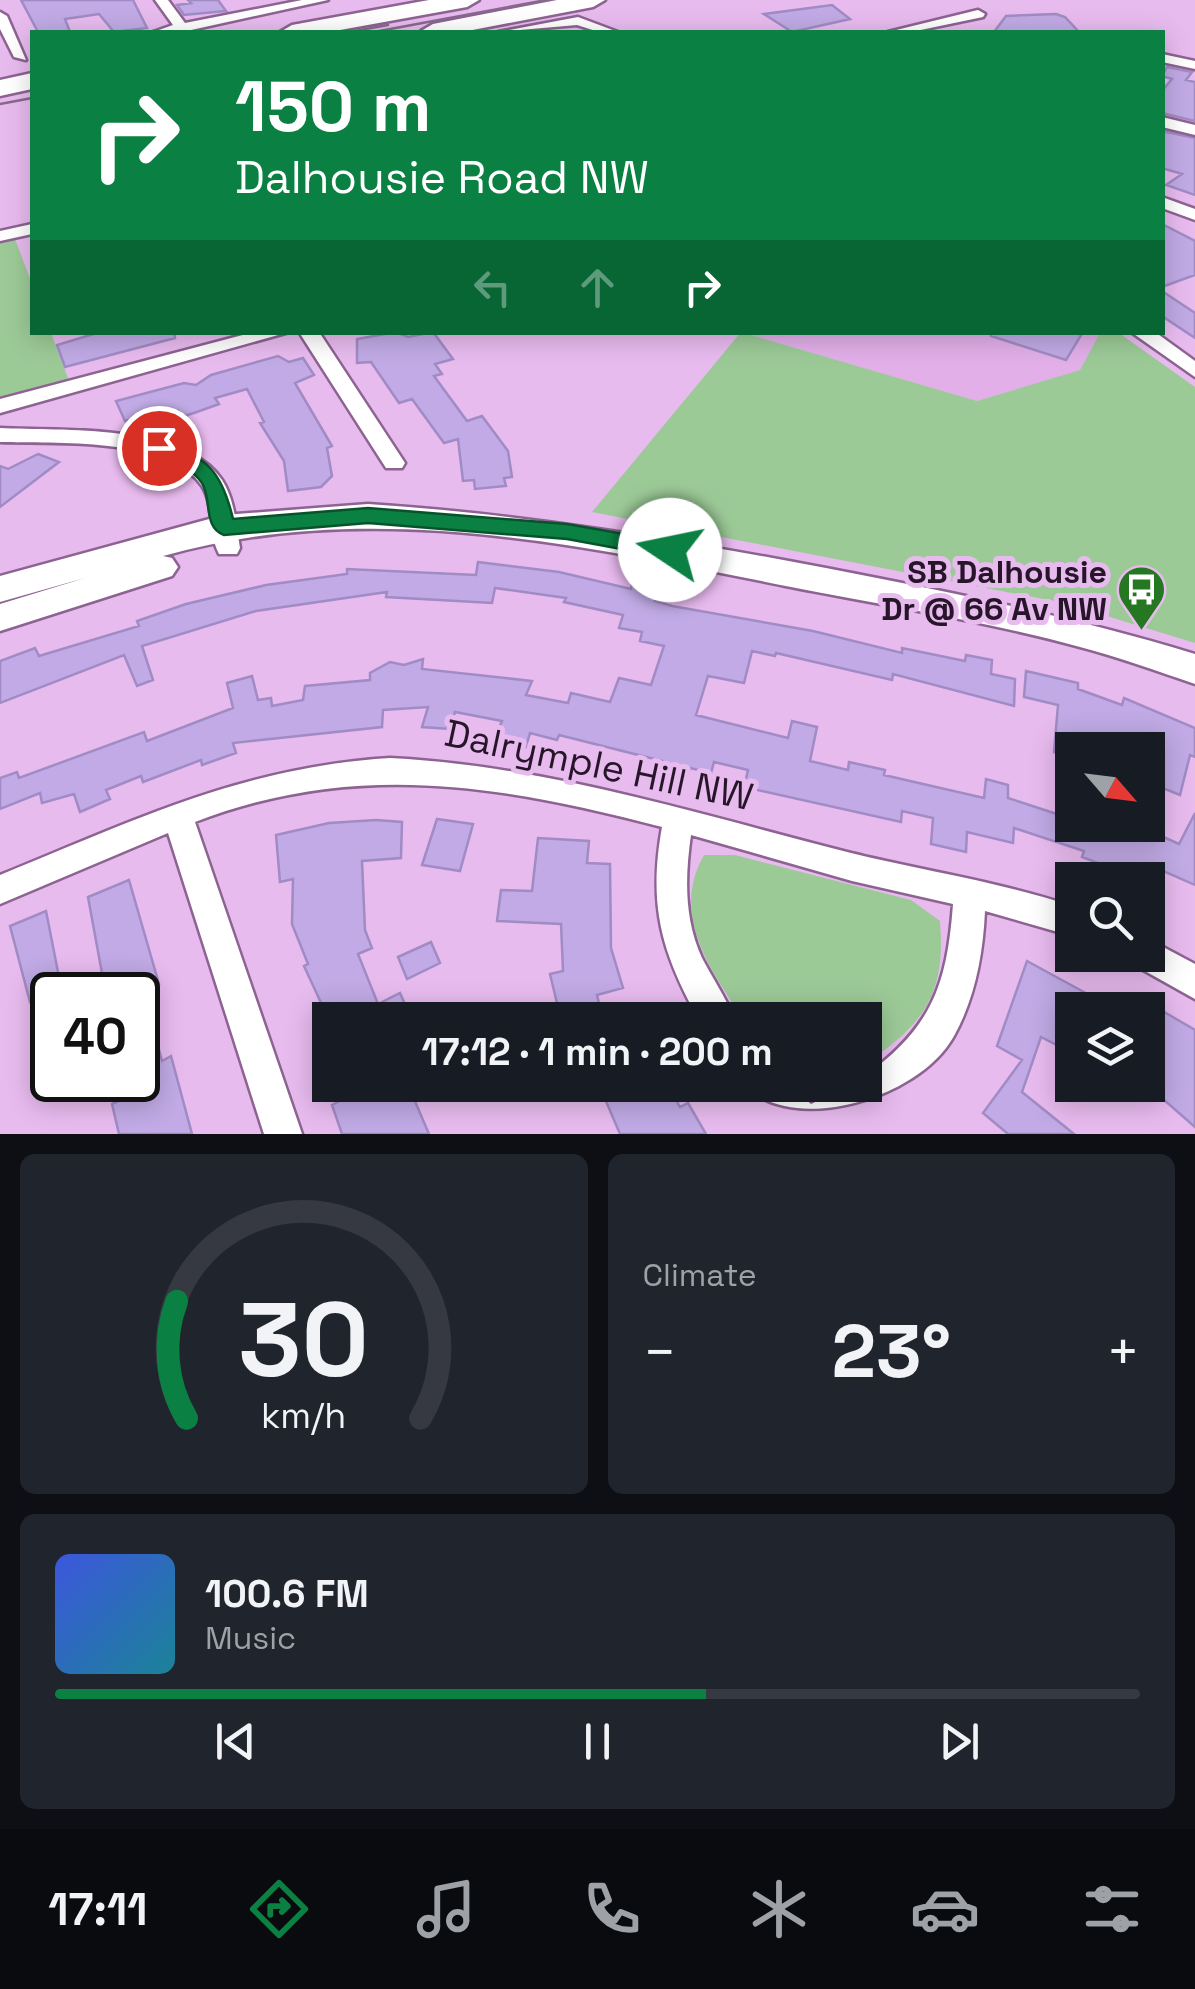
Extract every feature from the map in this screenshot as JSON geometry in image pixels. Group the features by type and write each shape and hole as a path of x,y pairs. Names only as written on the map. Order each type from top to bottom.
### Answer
{"highway":[{"path":"303,30 467,0"},
{"path":"436,30 593,0"},
{"path":"0,80 30,67"},
{"path":"0,88 30,67"},
{"path":"0,116 30,109"}],"street":[{"path":"160,0 182,28"},
{"path":"170,30 322,0"},
{"path":"904,30 978,14"},
{"path":"0,16 30,67"},
{"path":"518,30 566,22 607,30"},
{"path":"1165,59 1195,65"},
{"path":"0,61 30,67"},
{"path":"1165,123 1195,130"},
{"path":"1165,203 1195,215"},
{"path":"0,236 30,229"},
{"path":"0,406 268,335"},
{"path":"311,335 394,463"},
{"path":"1145,335 1195,371"},
{"path":"57,439 31,430 26,418 44,402 76,387"},
{"path":"0,435 144,445 184,458 214,485 226,538"},
{"path":"0,590 226,538 401,520 481,522 641,545 1080,633 1195,669"},
{"path":"0,618 226,538"},
{"name":"Dalrymple Hill NW","path":"0,890 179,819 288,781 394,768 488,776 1055,915"},
{"path":"179,819 283,1134"},
{"path":"678,822 668,876 672,929 709,1002"},
{"path":"882,1086 912,1066 933,1043 958,991 968,943 970,892"},
{"path":"1165,965 1195,983"},
{"path":"779,1102 792,1115 811,1122 856,1102"}],"shaded area":[{"path":"751,335 1099,335 1081,370 977,401"}],"green space":[{"path":"14,236 30,279 30,335 52,335 69,381 0,400 0,240"},
{"path":"739,335 751,335 977,401 1080,370 1099,335 1122,335 1195,387 1195,643 1064,603 592,512"},
{"path":"704,855 735,855 911,900 940,921 939,969 927,1005 916,1021 882,1051 882,1002 732,1002 698,941 691,899"}],"building":[{"path":"21,0 133,0 147,28 112,30 99,14 65,19 69,30 37,30"},
{"path":"188,0 218,0 226,11 184,15 177,5 191,3"},
{"path":"832,5 850,19 789,30 764,14"},
{"path":"1056,14 1065,17 1077,30 996,30 1006,16"},
{"path":"1167,67 1192,72 1186,80 1195,82 1195,121 1165,114 1165,87 1172,79 1165,77"},
{"path":"1165,132 1195,138 1195,195 1166,185 1182,174 1165,169"},
{"path":"1165,226 1195,241 1195,275 1165,286"},
{"path":"1165,293 1195,313 1195,338 1165,318"},
{"path":"90,335 175,338 65,367 57,345"},
{"path":"435,335 453,359 435,364 442,374 434,376 467,421 482,416 508,451 512,477 504,478 506,486 475,489 474,480 463,481 458,439 444,443 412,399 399,403 371,362 357,363 357,339"},
{"path":"991,335 1081,335 1066,360"},
{"path":"278,356 289,362 303,358 314,375 295,383 332,446 327,448 332,476 321,487 288,491 284,461 260,423 264,422 247,389 215,398 219,404 194,413 181,417 178,411 145,421 143,416 125,421 116,401 184,383 196,385 211,375"},
{"path":"38,454 59,462 0,507 0,466 8,469"},
{"path":"478,562 559,572 631,589 632,584 658,589 655,601 672,606 813,631 902,653 902,648 965,661 966,655 992,660 991,674 1015,679 1014,706 893,674 892,680 752,651 744,683 708,676 696,715 788,738 792,721 817,727 810,761 848,770 849,762 885,770 884,775 984,798 986,779 1008,785 1008,798 1055,813 1055,841 1014,828 1013,843 967,832 966,852 931,844 933,818 902,811 901,822 744,787 748,770 714,762 711,773 690,768 687,778 659,771 662,761 559,735 557,740 530,733 526,747 500,742 502,721 455,712 450,729 422,727 428,707 383,710 382,727 233,743 236,753 202,765 201,760 143,782 141,776 106,790 110,799 80,812 74,794 42,803 40,793 0,809 0,778 17,772 19,778 144,732 147,741 233,708 227,683 252,676 258,700 271,698 272,706 303,700 305,686 370,680 370,673 390,662 404,665 423,659 422,669 532,681 526,695 568,703 571,693 610,702 619,678 651,685 664,646 640,641 642,632 619,628 623,615 564,602 566,598 495,588 492,603 386,597 387,592 256,611 142,646 153,680 137,686 124,655 0,703 0,661 35,648 39,656 139,626 137,621 186,604 266,585 347,574 347,569 476,575"},
{"path":"1026,671 1078,683 1078,689 1122,705 1124,698 1195,728 1195,757 1190,755 1180,795 1165,789 1165,732 1056,732 1058,705 1024,697"},
{"path":"1195,813 1195,885 1165,872 1165,862 1095,862 1082,857 1084,851 1057,842 1165,842 1165,838 1179,844"},
{"path":"437,819 473,824 460,871 422,865"},
{"path":"402,822 401,858 362,861 365,930 372,948 358,954 377,1002 321,1002 304,966 308,964 292,924 293,879 280,882 276,835 329,823"},
{"path":"538,838 589,841 587,863 610,864 611,948 623,988 597,995 599,1002 557,1002 550,974 563,971 561,924 497,921 501,890 532,891"},
{"path":"129,880 156,972 102,972 88,897"},
{"path":"46,911 58,972 30,972 30,1002 10,926"},
{"path":"431,942 440,963 407,979 398,957"},
{"path":"1027,961 1084,992 1055,992 1055,1044 1041,1037 1022,1092 1074,1134 1008,1134 983,1113 1022,1060 997,1046"},
{"path":"400,993 404,1002 382,1002"},
{"path":"1165,1012 1195,1030 1195,1127 1165,1101"},
{"path":"160,1053 162,1061 171,1056 192,1134 119,1134 112,1104 160,1102"},
{"path":"415,1102 429,1134 342,1134 332,1105"},
{"path":"606,1102 677,1102 680,1107 688,1103 706,1134 620,1134"}],"tram line":[{"path":"385,30 546,0"},
{"path":"360,30 388,25"},
{"path":"0,104 30,98"}],"place":[{"name":"SB Dalhousie Dr @ 66 Av NW","path":"1142,632"}],"route":[{"path":"159,448 184,458 206,475 214,485 224,527 368,515 481,522 670,550"}]}
